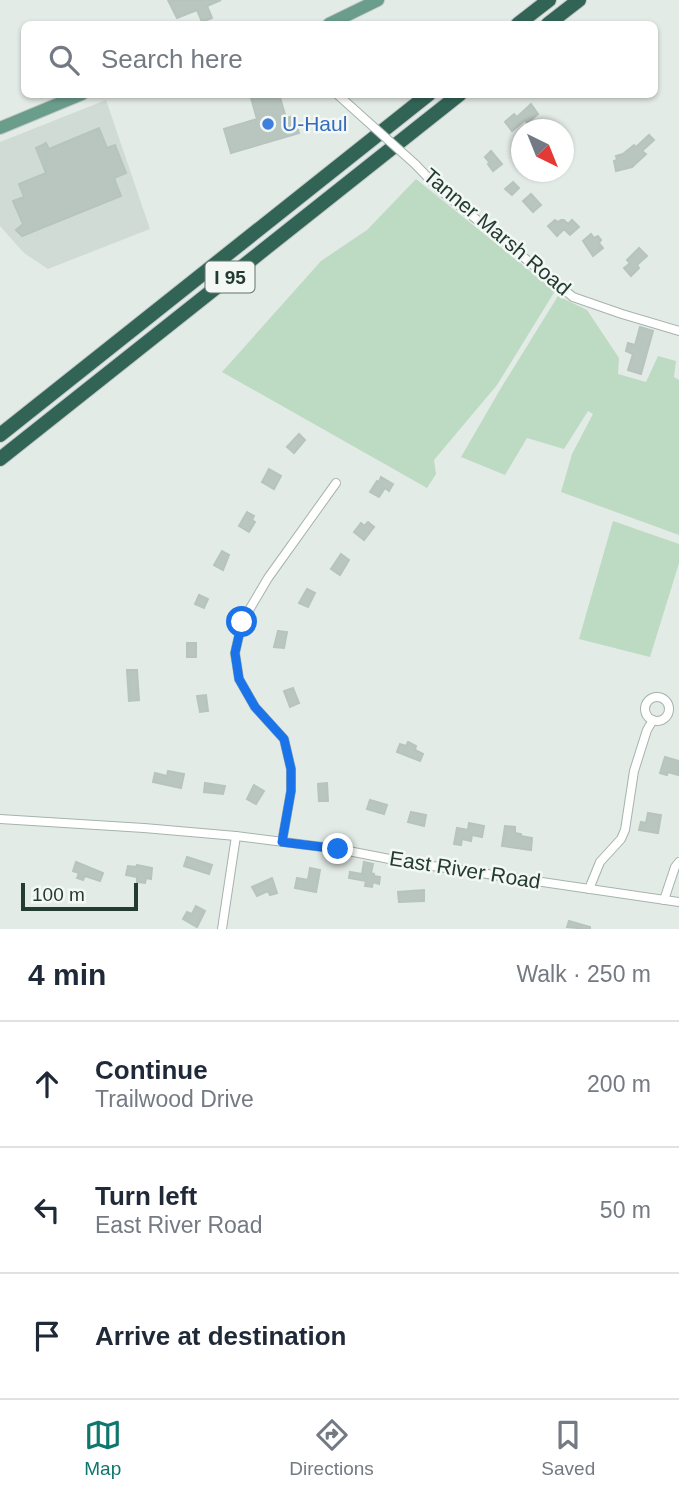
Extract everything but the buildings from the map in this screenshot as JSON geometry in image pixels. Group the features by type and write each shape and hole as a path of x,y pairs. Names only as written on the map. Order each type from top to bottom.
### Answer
{"highway":[{"path":"512,21 536,0"},
{"path":"522,21 549,0"},
{"path":"552,21 579,0"},
{"name":"I 95","path":"0,435 423,98"},
{"name":"I 95","path":"0,459 455,98"}],"main road":[{"path":"335,21 378,0"},
{"path":"0,128 72,98"}],"street":[{"name":"Tanner Marsh Road","path":"341,98 440,190 573,297 679,331"},
{"path":"282,842 291,791 291,769 284,739 255,707 239,679 235,653 242,622 268,578 336,483"},
{"path":"589,889 600,862 621,839 625,830 634,771 647,730 653,720"},
{"name":"East River Road","path":"0,819 236,836 338,849 405,862 679,902"},
{"path":"222,929 236,836"},
{"path":"664,900 679,862"}],"shaded area":[{"path":"106,100 150,229 48,269 24,253 0,226 0,142"}],"green space":[{"path":"416,179 555,291 497,385 434,460 436,474 427,488 222,372 321,261 367,230"},
{"path":"558,296 587,310 619,358 618,374 646,382 658,356 676,361 674,377 679,380 679,535 561,492 572,454 593,414 588,411 564,449 527,438 505,475 461,457"},
{"path":"613,521 679,544 679,563 650,657 579,639"}],"place":[{"name":"U-Haul","path":"268,124"}],"route":[{"path":"242,622 235,653 239,679 255,707 284,739 291,769 291,791 282,842 338,849"}]}
